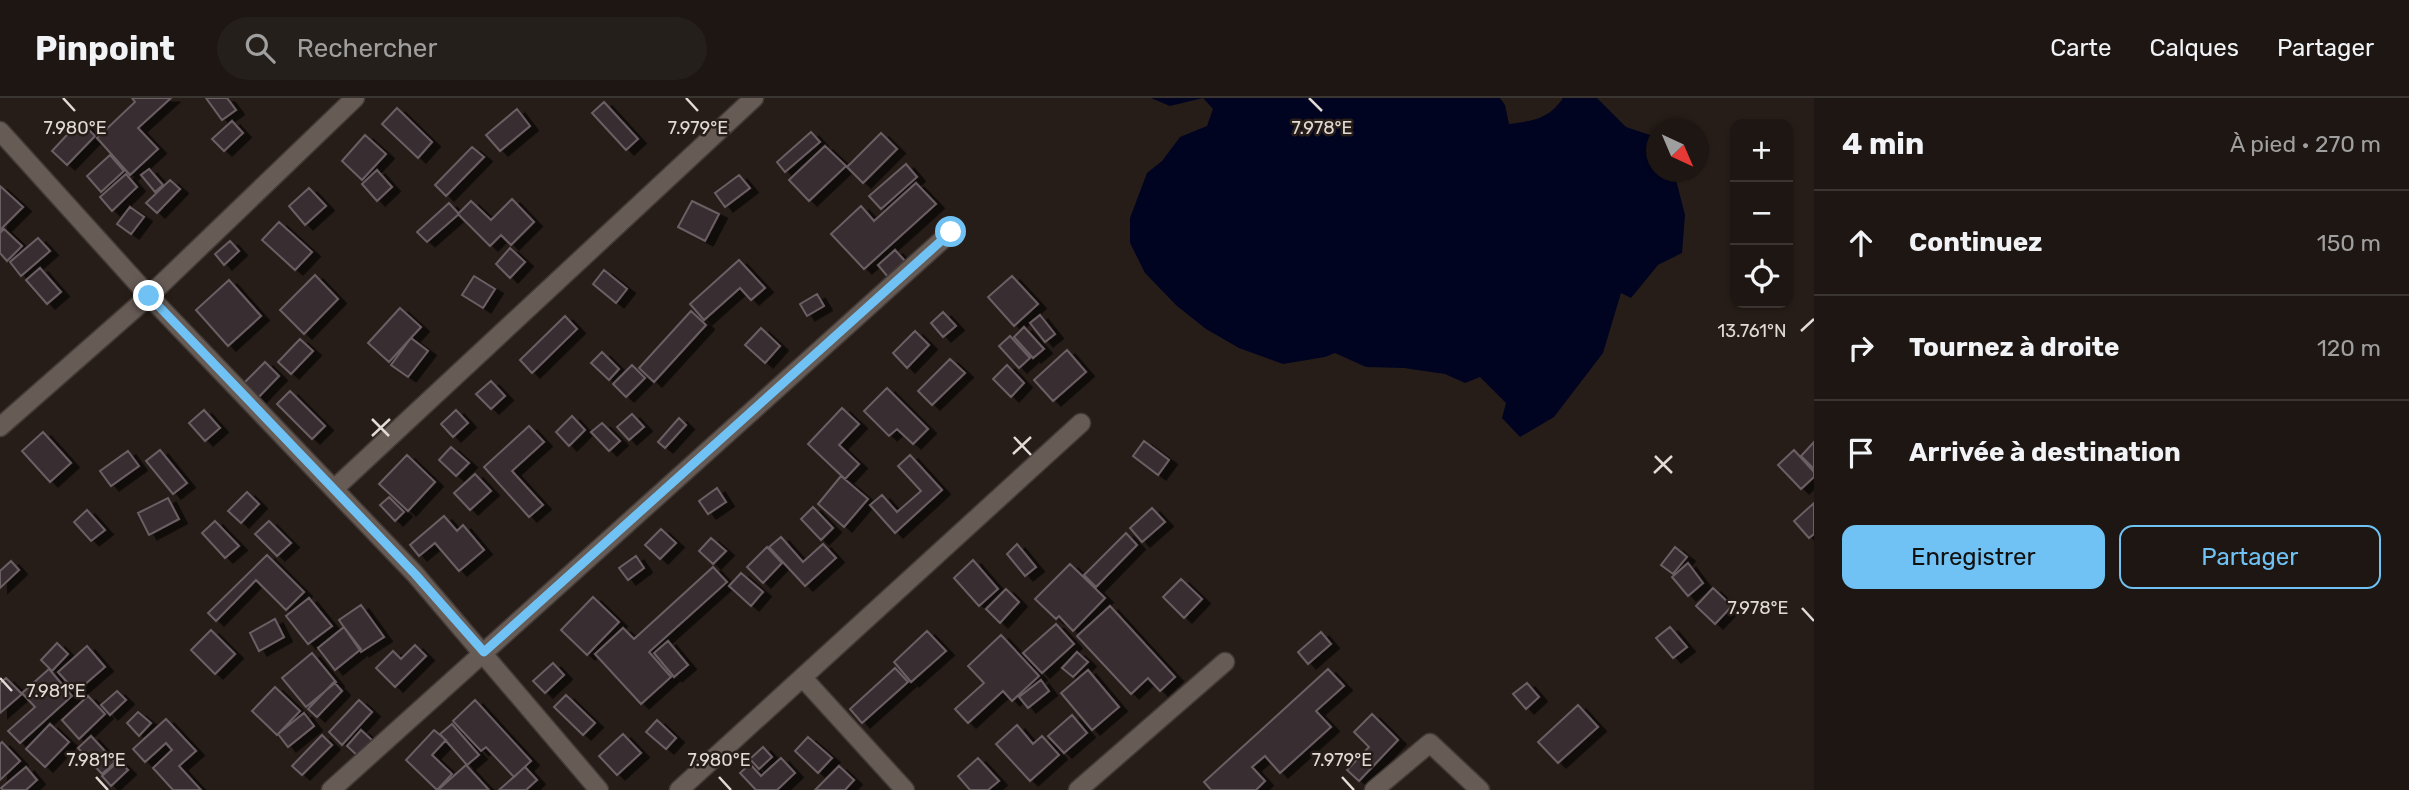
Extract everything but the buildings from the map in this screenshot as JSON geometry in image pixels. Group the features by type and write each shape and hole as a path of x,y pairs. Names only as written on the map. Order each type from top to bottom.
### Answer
{"street":[{"path":"0,426 149,296 355,98"},
{"path":"334,489 754,98"},
{"path":"0,131 149,296 415,574 599,790"},
{"path":"331,790 951,232"},
{"path":"679,790 1081,423"},
{"path":"1077,790 1225,662"},
{"path":"803,678 905,790"},
{"path":"1374,790 1430,743 1479,790"}],"water":[{"path":"1151,98 1203,98 1170,106"},
{"path":"1203,98 1500,98 1505,105 1509,124 1540,118 1563,98 1597,98 1626,127 1646,134 1646,182 1677,182 1685,215 1682,253 1658,265 1631,298 1621,293 1603,353 1554,417 1520,437 1502,418 1506,403 1480,377 1465,383 1445,374 1404,368 1366,367 1335,353 1283,364 1239,348 1206,329 1177,306 1145,273 1130,243 1130,218 1147,173 1162,161 1180,137 1207,126 1213,109"}],"route":[{"path":"149,296 415,574 484,652 951,232"}]}
